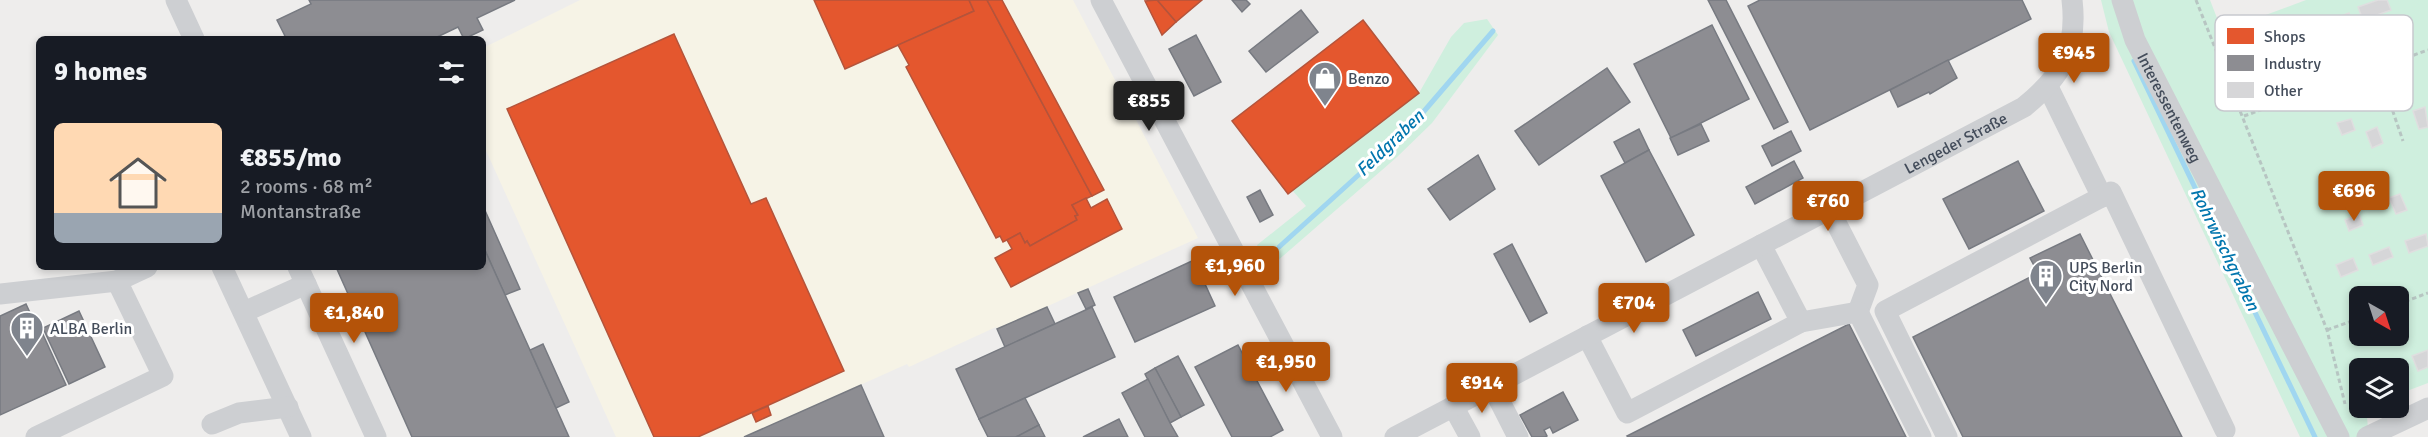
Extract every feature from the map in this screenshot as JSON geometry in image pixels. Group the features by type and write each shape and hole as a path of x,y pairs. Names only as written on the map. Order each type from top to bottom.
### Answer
{"street":[{"path":"176,0 193,36"},
{"path":"1101,0 1332,437"},
{"name":"Lengeder Straße","path":"1395,437 2024,107 2048,87 2063,64 2071,41 2074,16 2072,0"},
{"name":"Interessentenweg","path":"2122,0 2135,39 2339,437"},
{"path":"2048,87 2102,197"},
{"path":"1947,437 1885,311 2110,192 2225,430"},
{"path":"1829,209 1868,285 1858,312 1922,437"},
{"path":"1761,245 1801,322"},
{"path":"0,294 117,281 141,270"},
{"path":"223,270 302,437"},
{"path":"244,312 302,276 376,437"},
{"path":"36,437 163,376 117,281"},
{"path":"1587,336 1627,413 1801,322 1858,312"},
{"path":"1492,386 1518,437"},
{"path":"1453,406 1470,437"},
{"path":"212,424 239,413 288,407"},
{"path":"2367,437 2428,408"}],"path":[{"path":"2196,0 2215,46"},
{"path":"2413,55 2428,50"},
{"path":"2242,111 2327,330 2346,408"},
{"path":"2244,117 2260,111"},
{"path":"2393,111 2403,141"},
{"path":"2409,300 2428,293"},
{"path":"2327,330 2349,322"}],"shaded area":[{"path":"580,0 1073,0 1198,238 997,329 996,327 909,367 907,364 744,437 616,437 486,151 486,47"}],"green space":[{"path":"2101,0 2210,0 2216,15 2215,111 2413,111 2413,15 2265,15 2306,0 2428,0 2428,383 2409,390 2409,358 2349,358 2349,418 2367,418 2369,437 2300,437 2109,32"},
{"path":"1487,19 1498,35 1432,123 1397,157 1268,269 1257,245 1306,206 1292,190 1419,93 1451,37 1464,23"}],"building: Shops":[{"path":"814,0 969,0 974,11 845,69"},
{"path":"969,0 987,0 1092,196 1072,205 1078,215 1075,216 1077,220 1030,246 1027,241 1025,243 1020,233 1003,242 1000,236 996,238 906,67 909,65 898,45 974,11"},
{"path":"987,0 1002,0 1104,190 1092,196"},
{"path":"1157,0 1202,0 1176,22"},
{"path":"1157,0 1176,22 1162,35 1145,1"},
{"name":"Benzo","path":"1363,20 1419,93 1288,194 1232,121"},
{"path":"674,34 751,204 766,198 844,371 698,437 654,437 507,109"},
{"path":"1086,198 1091,208 1107,199 1122,229 1011,287 995,258 1012,249 1007,240 1020,233 1025,243 1027,241 1030,246 1077,220 1075,216 1078,215 1072,205"},
{"path":"768,406 771,415 756,422 752,413"}],"building: Industry":[{"path":"309,0 515,0 477,18 483,30 470,36 462,36 458,27 439,36 285,36 277,20 311,4"},
{"path":"1232,0 1246,0 1250,4 1242,12"},
{"path":"1708,0 1726,0 1788,122 1774,129"},
{"path":"1760,0 2022,0 2031,19 1810,130 1748,6"},
{"path":"1301,10 1318,32 1266,72 1249,51"},
{"path":"1712,25 1749,99 1671,138 1634,64"},
{"path":"1196,35 1221,82 1194,96 1169,49"},
{"path":"1948,60 1957,78 1930,94 1929,92 1898,107 1890,90"},
{"path":"1607,68 1630,102 1539,165 1515,131"},
{"path":"1701,124 1709,141 1678,155 1670,138"},
{"path":"1639,129 1649,150 1625,163 1614,142"},
{"path":"1791,131 1801,151 1772,166 1762,146"},
{"path":"1649,150 1694,235 1646,262 1601,176"},
{"path":"1478,155 1495,189 1450,220 1428,189"},
{"path":"1794,161 1803,178 1755,204 1746,187"},
{"path":"2018,161 2044,211 1969,249 1943,199"},
{"path":"1260,190 1273,215 1260,222 1247,197"},
{"path":"486,213 520,289 505,295 486,253"},
{"name":"UPS Berlin City Nord","path":"2080,234 2182,437 1963,437 1913,337 2038,273 2030,258"},
{"path":"1512,244 1547,313 1530,322 1494,254"},
{"path":"486,253 569,437 412,437 337,270 486,270"},
{"path":"1194,260 1215,306 1135,342 1114,297"},
{"path":"1088,289 1095,305 1086,309 1078,293"},
{"path":"1758,292 1771,319 1696,356 1683,330"},
{"name":"ALBA Berlin","path":"26,304 38,330 40,328 66,385 0,415 0,316"},
{"path":"1047,307 1055,324 1005,347 997,329"},
{"path":"1092,307 1115,357 979,419 956,369"},
{"path":"79,311 105,367 69,384 43,328"},
{"path":"1849,324 1906,437 1627,436"},
{"path":"543,344 569,402 556,408 530,350"},
{"path":"1238,345 1283,430 1270,437 1232,437 1195,367"},
{"path":"1178,356 1204,405 1181,417 1155,368"},
{"path":"1155,368 1181,417 1170,423 1145,374"},
{"path":"1148,379 1178,437 1145,437 1122,393"},
{"path":"861,385 884,437 744,437"},
{"path":"1563,392 1578,420 1553,433 1550,427 1544,430 1547,436 1545,437 1532,437 1520,415"},
{"path":"1025,398 1039,425 1016,437 988,437 979,419"},
{"path":"1119,419 1128,437 1083,437"},
{"path":"1039,425 1045,437 1016,437"}],"building: Other":[{"path":"2378,0 2387,0 2391,10 2377,15 2361,15 2358,7"},
{"path":"2425,107 2428,127 2419,129 2413,111"},
{"path":"2351,119 2355,130 2342,135 2337,123"},
{"path":"2377,127 2383,143 2372,148 2366,132"},
{"path":"2400,194 2407,210 2396,214 2389,198"},
{"path":"2359,214 2363,225 2349,231 2345,220"},
{"path":"2426,234 2428,246 2409,253 2405,241"},
{"path":"2389,247 2393,257 2373,265 2369,255"},
{"path":"2353,258 2358,270 2341,277 2336,265"},
{"path":"2428,350 2428,367 2418,371 2412,356"}],"waterway":[{"name":"Feldgraben","path":"1279,247 1407,131 1493,31"},
{"name":"Rohrwischgraben","path":"2134,61 2315,437"}],"place":[{"name":"Benzo","path":"1325,107"},
{"name":"UPS Berlin City Nord","path":"2046,305"},
{"name":"ALBA Berlin","path":"27,357"}]}
